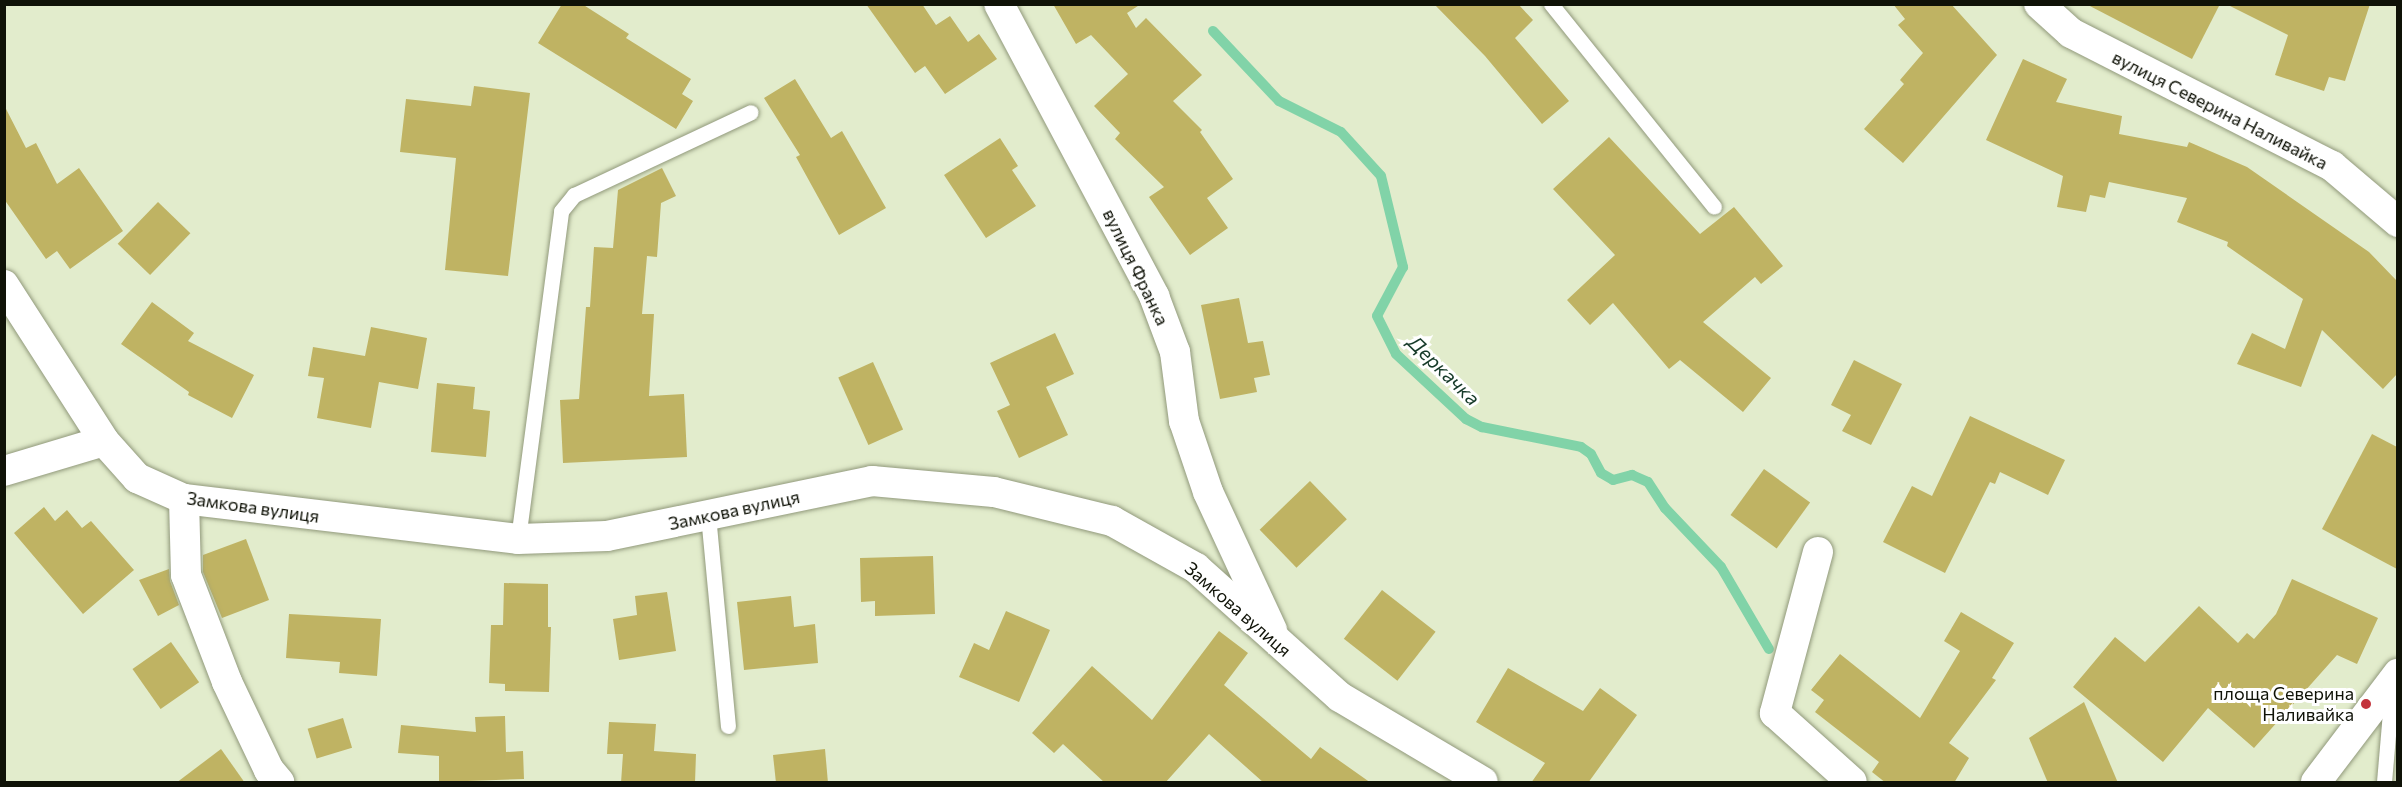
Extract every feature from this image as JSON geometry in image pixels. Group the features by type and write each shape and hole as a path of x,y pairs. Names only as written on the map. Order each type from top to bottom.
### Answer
{"street":[{"name":"вулиця Франка","path":"999,4 1154,296 1175,352 1184,421 1209,492 1279,643"},
{"name":"вулиця Северина Наливайка","path":"2038,4 2071,33 2332,166 2397,222"},
{"name":"Замкова вулиця","path":"4,285 104,441 137,478 184,499 518,539 607,536 872,481 994,492 1112,521 1196,567 1340,697 1483,783"},
{"path":"4,471 104,441"},
{"path":"184,499 186,575 227,682 268,770 279,783"},
{"path":"1818,552 1775,713 1852,783"},
{"path":"2316,783 2395,677"}],"lane":[{"path":"1551,4 1714,207"},
{"path":"518,539 561,211 574,195 751,112"},
{"path":"708,515 728,726"},
{"path":"2384,783 2395,677"}],"building":[{"path":"562,4 582,4 629,34 626,38 691,79 682,94 693,101 676,129 538,43"},
{"path":"866,4 922,4 936,25 950,16 968,42 979,34 997,59 945,94 925,66 915,73"},
{"path":"1053,4 1141,4 1127,13 1136,28 1146,18 1202,75 1173,101 1202,130 1200,132 1233,179 1207,198 1228,228 1190,255 1149,197 1164,187 1115,139 1120,133 1094,106 1128,74 1091,35 1076,44"},
{"path":"1434,4 1518,4 1533,20 1515,38 1569,101 1542,124 1485,56"},
{"path":"1893,4 1951,4 1997,55 1903,163 1864,129 1904,84 1900,80 1923,53 1898,25 1905,19"},
{"path":"2086,4 2220,4 2192,59"},
{"path":"2226,4 2370,4 2345,81 2329,77 2324,91 2275,75 2288,35"},
{"path":"2023,59 2067,79 2056,102 2122,116 2119,134 2187,147 2189,142 2247,167 2369,252 2397,281 2397,374 2383,389 2322,330 2301,387 2237,364 2252,333 2285,349 2303,299 2227,246 2228,242 2177,222 2187,198 2109,182 2105,198 2090,195 2086,212 2057,207 2063,176 1986,140"},
{"path":"795,79 831,138 842,131 886,208 839,235 796,157 800,155 764,98"},
{"path":"474,86 530,93 508,276 445,270 456,158 400,152 406,99 471,106"},
{"path":"4,105 26,148 36,143 57,184 79,168 123,231 70,269 57,251 46,259 4,199"},
{"path":"1609,137 1700,234 1734,207 1783,266 1761,284 1755,277 1703,322 1771,378 1743,412 1680,360 1669,369 1613,303 1590,325 1567,300 1615,255 1553,189"},
{"path":"1000,138 1018,166 1012,170 1036,206 986,238 944,175"},
{"path":"662,168 676,196 661,203 657,257 647,256 642,314 654,314 649,396 684,394 687,457 563,463 560,400 579,399 586,307 590,307 594,247 613,248 618,190"},
{"path":"158,202 190,233 150,275 118,244"},
{"path":"1239,298 1248,343 1263,341 1270,375 1254,378 1257,392 1220,399 1201,305"},
{"path":"152,302 194,333 188,341 254,375 232,418 188,395 189,392 121,344"},
{"path":"371,327 427,338 418,389 379,382 371,428 317,418 324,378 308,376 313,347 365,356"},
{"path":"1055,333 1074,374 1046,387 1068,435 1019,458 997,411 1010,405 990,363"},
{"path":"1854,360 1902,384 1871,445 1842,431 1851,415 1831,405"},
{"path":"873,362 903,430 868,445 838,377"},
{"path":"437,383 475,387 473,409 490,411 486,457 431,452"},
{"path":"1970,416 2065,460 2048,495 2000,472 1995,484 1990,482 1945,573 1883,542 1912,486 1932,496"},
{"path":"2372,434 2397,447 2397,569 2322,529"},
{"path":"1764,469 1810,503 1777,549 1730,515"},
{"path":"1310,481 1347,519 1296,568 1260,530"},
{"path":"44,507 55,521 67,510 82,528 91,521 134,570 83,614 14,533"},
{"path":"246,539 269,600 222,618 203,572 203,555"},
{"path":"933,556 935,614 875,616 875,601 861,602 860,558"},
{"path":"169,569 170,581 179,605 158,616 139,580"},
{"path":"2292,579 2378,618 2357,664 2337,655 2254,748 2208,708 2163,762 2073,687 2115,637 2145,662 2199,606 2238,643 2247,633 2254,639 2276,614"},
{"path":"504,583 548,584 548,627 551,627 549,692 505,691 505,684 489,683 491,625 503,625"},
{"path":"1382,590 1436,632 1397,681 1344,639"},
{"path":"667,592 676,651 619,660 613,619 637,615 635,596"},
{"path":"791,596 794,627 815,624 818,663 744,670 737,602"},
{"path":"1006,611 1050,630 1019,702 959,677 974,643 989,650"},
{"path":"1961,612 2014,643 1992,678 1996,680 1949,743 1969,758 1954,783 1886,783 1872,772 1879,762 1815,712 1824,700 1811,690 1840,654 1920,718 1960,651 1944,641"},
{"path":"289,614 381,619 377,676 339,673 340,662 286,658"},
{"path":"1219,631 1248,653 1224,685 1311,759 1320,747 1371,783 1264,783 1209,734 1165,783 1105,783 1063,744 1054,753 1032,733 1092,666 1152,720"},
{"path":"171,642 199,682 161,709 132,669"},
{"path":"1508,668 1583,711 1600,688 1637,715 1588,783 1531,783 1545,763 1476,722"},
{"path":"2084,702 2118,783 2048,783 2029,738"},
{"path":"505,716 506,752 523,751 524,779 439,782 439,756 398,753 401,725 476,732 475,717"},
{"path":"343,718 352,748 317,758 308,729"},
{"path":"609,722 656,724 654,751 696,754 695,783 621,783 623,754 607,754"},
{"path":"221,749 245,783 176,783"},
{"path":"825,749 828,783 776,783 773,755"}],"waterway":[{"name":"Деркачка","path":"1213,31 1279,101 1341,132 1381,176 1403,267 1377,316 1396,354 1466,419 1482,427 1581,447 1591,454 1601,473 1613,480 1632,475 1648,482 1665,508 1721,567 1769,649"}],"place":[{"name":"площа Северина Наливайка","path":"2366,704"}]}
